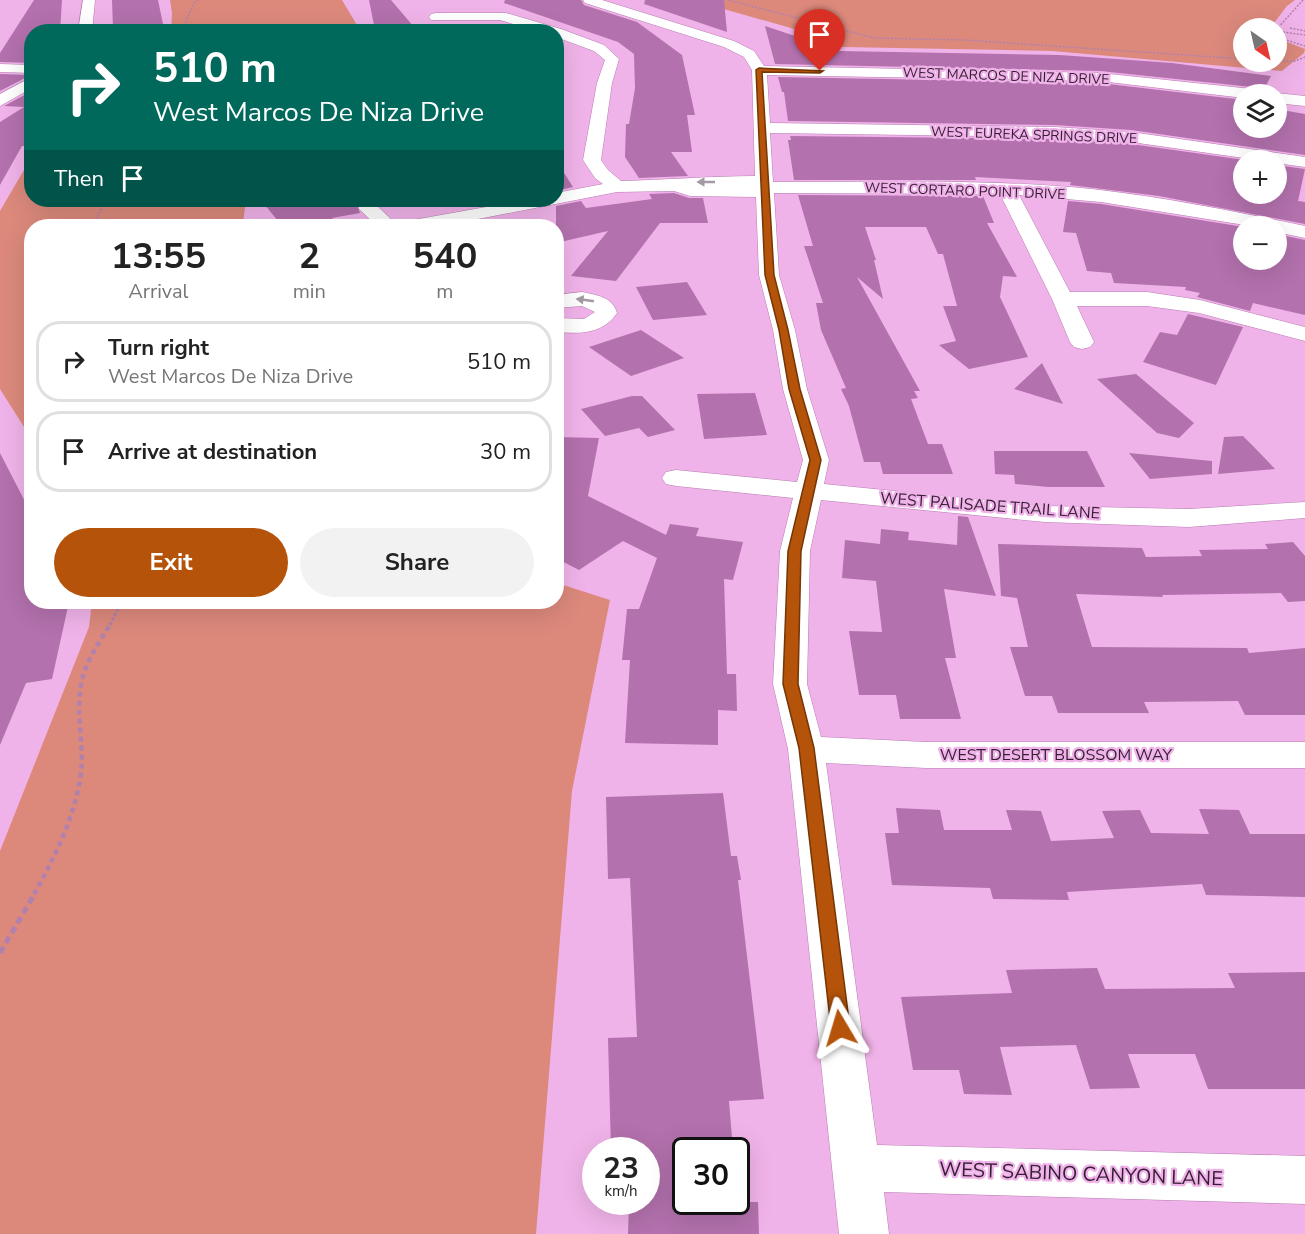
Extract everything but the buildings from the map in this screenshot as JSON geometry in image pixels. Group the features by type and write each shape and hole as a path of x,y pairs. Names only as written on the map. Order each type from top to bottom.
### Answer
{"street":[{"path":"86,24 89,0"},
{"path":"589,0 729,44 749,54 759,70 769,275 795,389 816,460 795,551 790,684 806,748 858,1168 864,1234"},
{"path":"440,24 433,13 501,16 528,24"},
{"path":"564,35 599,48 612,59 607,72 592,160 601,174 617,187"},
{"path":"0,68 24,69"},
{"name":"WEST MARCOS DE NIZA DRIVE","path":"759,70 1066,76 1233,92"},
{"path":"0,101 24,86"},
{"path":"1287,99 1305,101"},
{"name":"WEST EUREKA SPRINGS DRIVE","path":"761,128 1054,132 1131,137 1305,162"},
{"name":"WEST CORTARO POINT DRIVE","path":"564,197 617,187 676,185 692,182 765,187 1007,189 1166,205 1305,232"},
{"path":"1007,189 1063,299 1082,342"},
{"path":"368,207 381,219"},
{"name":"WEST CORTARO POINT DRIVE","path":"450,219 513,207"},
{"path":"564,301 576,299 593,301 605,308 606,313 598,321 589,325 564,325"},
{"path":"1063,299 1147,299 1190,305 1305,334"},
{"name":"WEST PALISADE TRAIL LANE","path":"676,478 1056,514 1189,518 1305,510"},
{"name":"WEST DESERT BLOSSOM WAY","path":"806,748 926,755 1305,755"},
{"name":"WEST SABINO CANYON LANE","path":"858,1168 1305,1180"}],"path":[{"path":"186,24 194,3 198,0"},
{"path":"728,0 874,38 918,41 959,40 1233,57"},
{"path":"1287,18 1303,0"},
{"path":"1290,28 1305,31"},
{"path":"1287,33 1305,35"},
{"path":"1287,40 1305,46"},
{"path":"1287,61 1305,57"},
{"path":"0,953 42,878 73,812 80,779 82,752 79,701 82,678 117,609"}],"shaded area":[{"path":"170,0 342,0 356,24 171,24"},
{"path":"692,0 1295,0 1278,18 1233,18 1233,67 1052,51 842,47 805,32"},
{"path":"1287,42 1305,49 1304,53 1287,67"},
{"path":"24,170 24,207 245,207 244,219 24,219 24,427 0,389 0,211"},
{"path":"564,585 610,600 572,791 536,1234 0,1234 0,851 89,627 91,609 564,609"}],"route":[{"path":"820,71 759,70 769,275 795,389 816,460 795,551 790,684 806,748 840,1028"}]}
